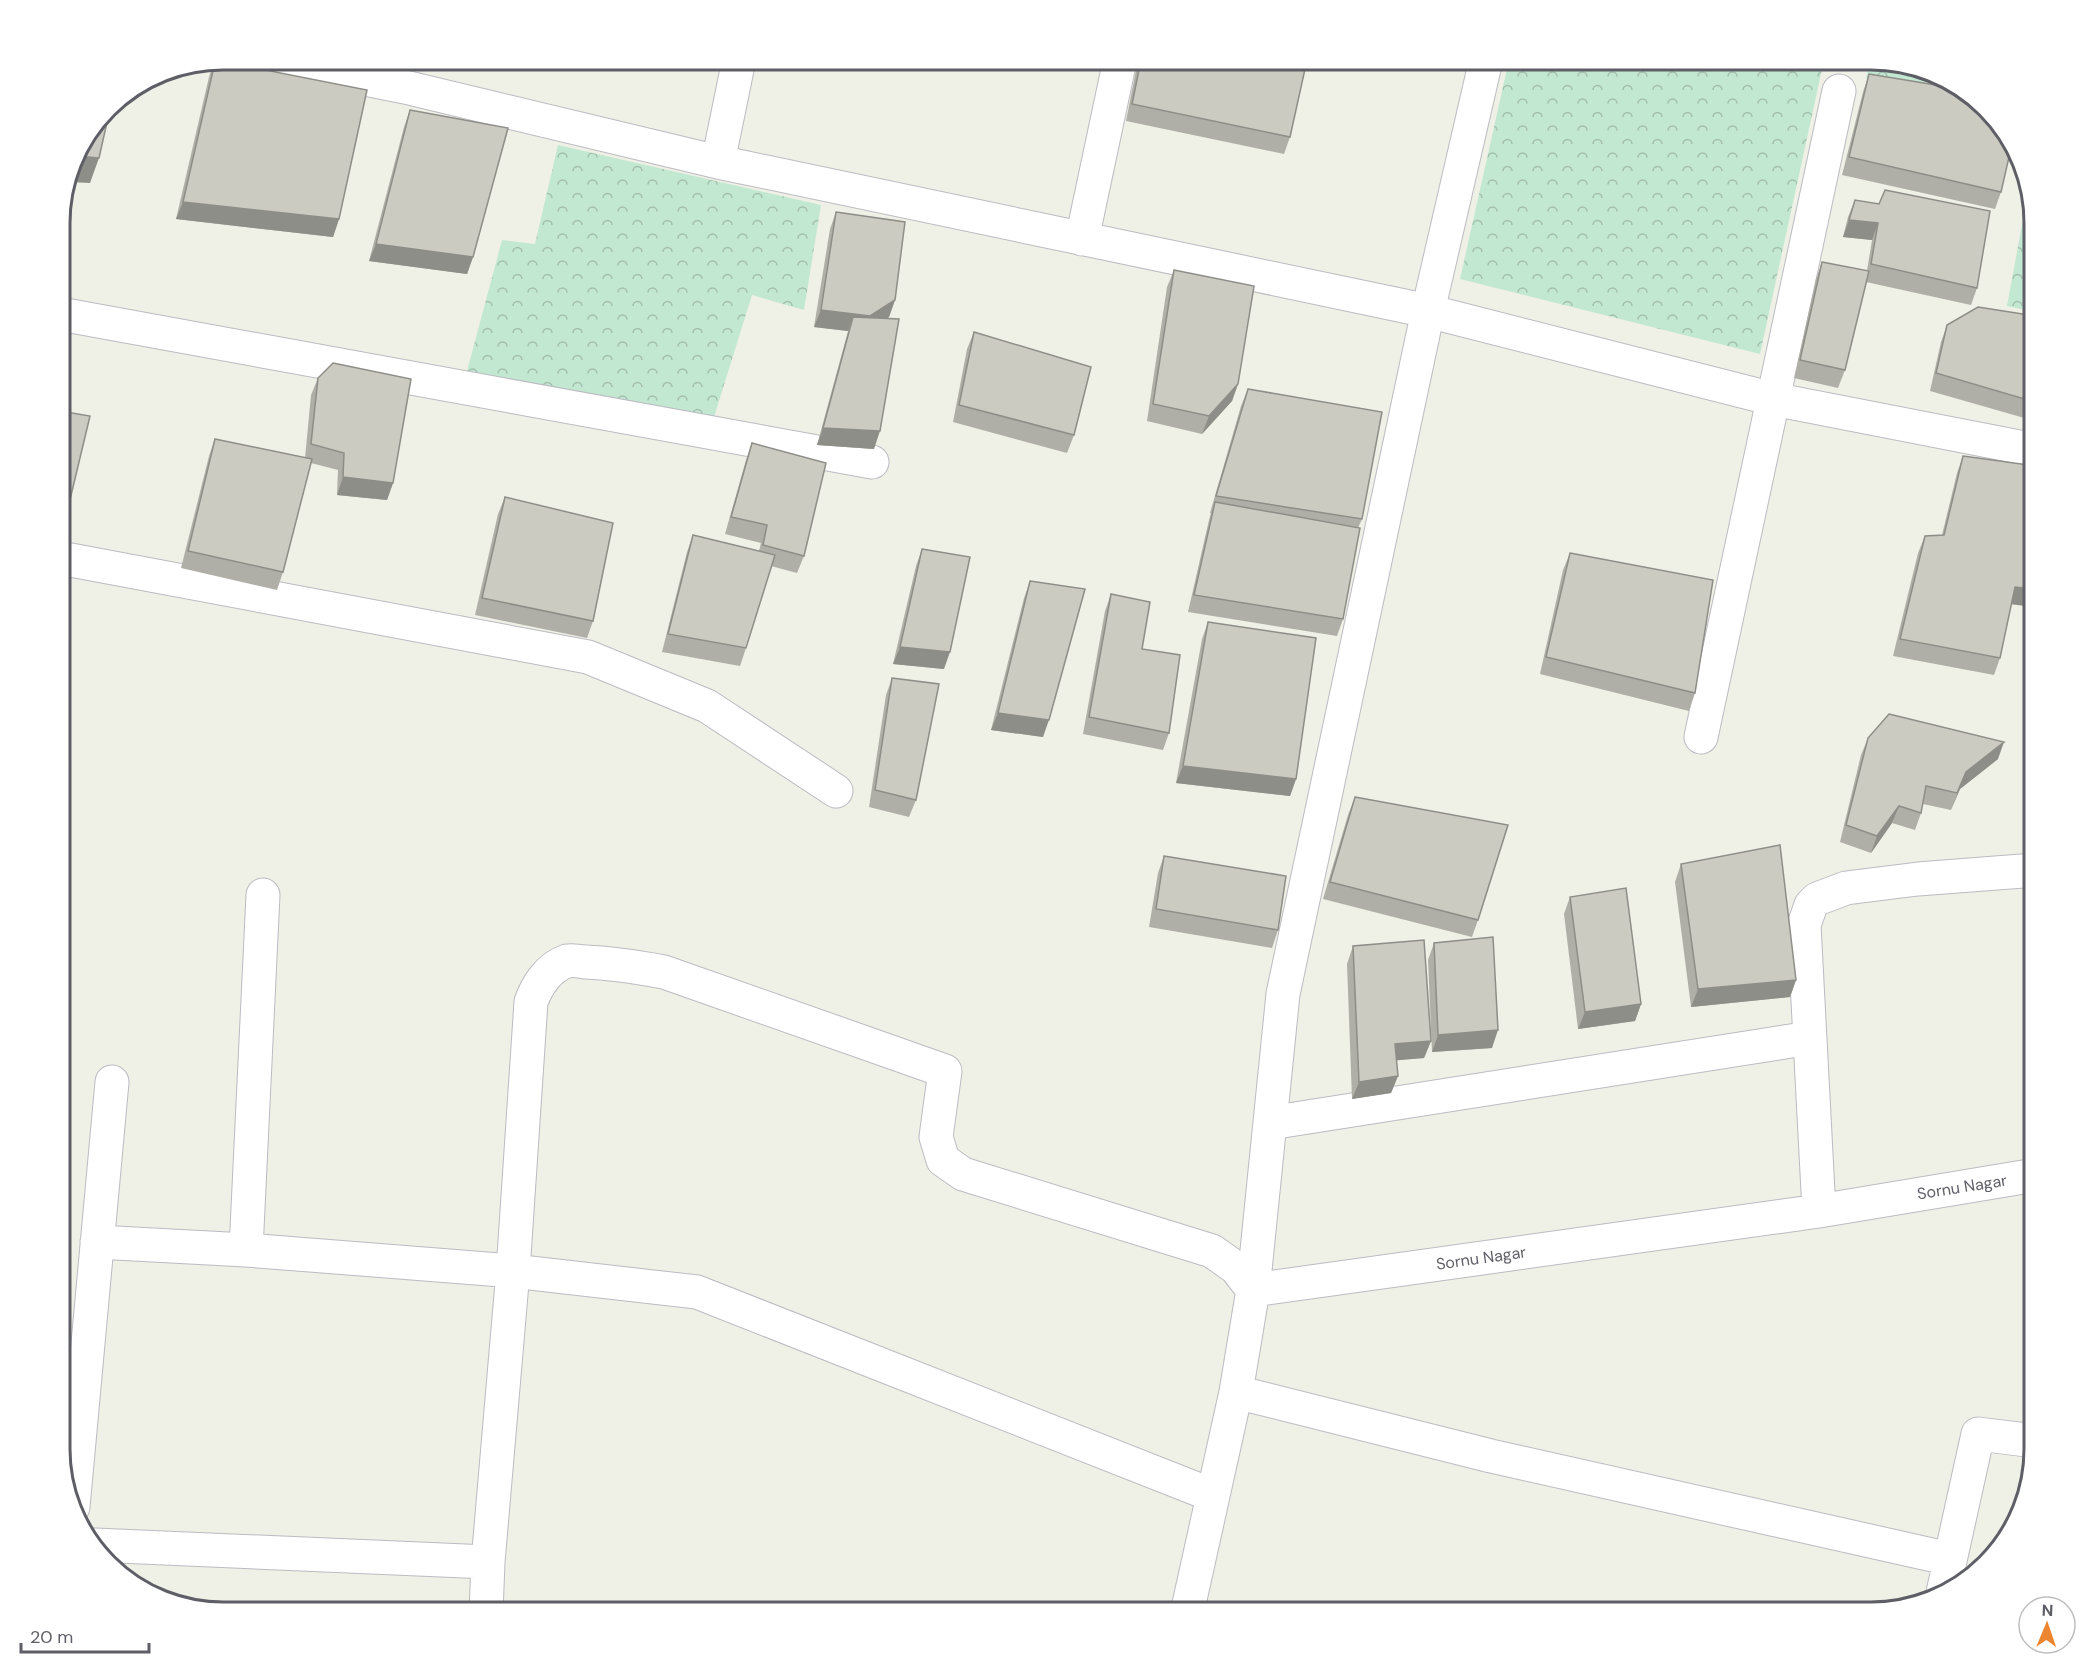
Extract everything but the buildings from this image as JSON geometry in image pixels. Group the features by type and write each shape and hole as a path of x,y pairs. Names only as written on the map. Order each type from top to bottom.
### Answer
{"street":[{"path":"375,70 407,73 718,162 1428,311 1773,399 2024,448"},
{"path":"718,162 737,70"},
{"path":"1082,239 1117,70"},
{"path":"1189,1602 1236,1392 1253,1290 1283,994 1428,311 1484,70"},
{"path":"1701,737 1839,91"},
{"path":"71,316 872,462"},
{"path":"71,560 588,657 707,706 836,790"},
{"path":"1819,1211 1804,925 1811,905 1817,899 1846,888 1918,879 2024,871"},
{"path":"246,1250 263,895"},
{"path":"486,1602 513,1271 531,1002 535,990 544,978 568,960 618,964 664,972 945,1071 936,1137 943,1160 963,1174 1212,1251 1236,1269 1253,1290"},
{"path":"1270,1123 1810,1038"},
{"path":"75,1484 111,1082"},
{"name":"Sornu Nagar","path":"1253,1290 1819,1211 2024,1177"},
{"path":"97,1242 246,1250 513,1271 697,1292 1212,1496"},
{"path":"1236,1392 1503,1459 1950,1559"},
{"path":"1945,1584 1978,1434 2024,1440"},
{"path":"104,1545 488,1562"}],"green space":[{"path":"1507,70 1822,70 1760,354 1460,279"},
{"path":"1868,70 1901,73 1945,90 1866,78"},
{"path":"558,145 821,205 804,310 752,295 714,417 467,371 502,240 535,244"},
{"path":"2024,214 2024,310 2007,306"}]}
